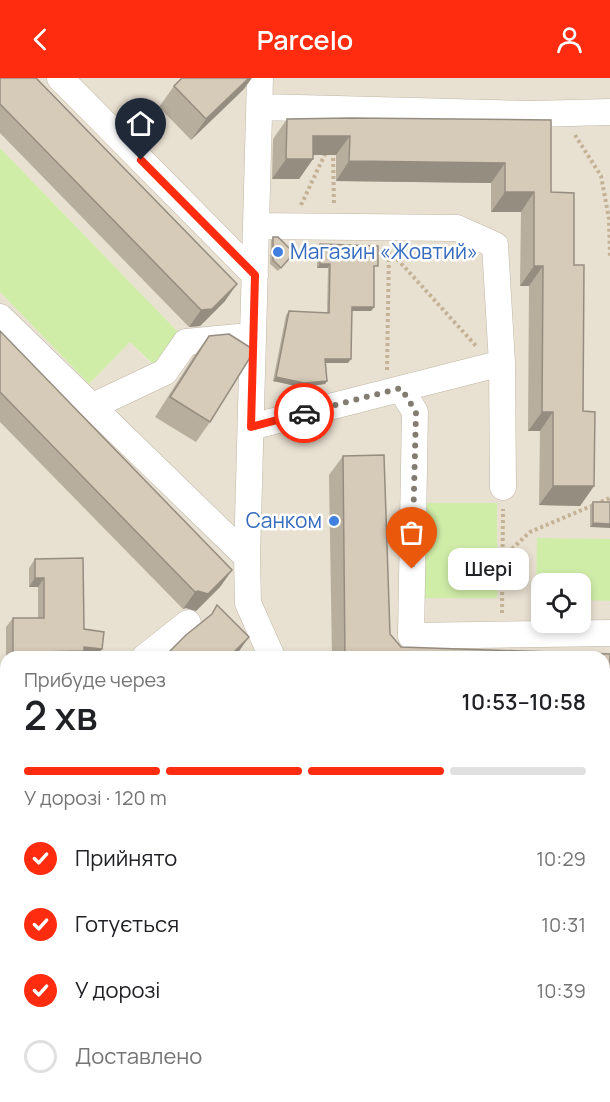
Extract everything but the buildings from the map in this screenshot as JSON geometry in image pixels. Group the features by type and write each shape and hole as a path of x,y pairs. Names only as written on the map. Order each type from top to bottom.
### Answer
{"street":[{"path":"60,78 255,275"},
{"path":"260,78 247,557 248,603 269,651"},
{"path":"260,107 532,114 610,112"},
{"path":"257,226 334,226 387,239 457,228 495,245 503,488"},
{"path":"0,317 247,557"},
{"path":"91,407 165,372 186,342 254,336"},
{"path":"251,427 498,364"},
{"path":"394,390 416,412 411,636 610,633"},
{"path":"153,651 188,623"}],"path":[{"path":"562,113 602,176 609,219 610,258"},
{"path":"291,226 330,148 334,226"},
{"path":"387,239 498,364"},
{"path":"387,239 394,390"},
{"path":"502,635 503,488"},
{"path":"503,557 530,532 610,498"}],"shaded area":[{"path":"0,78 610,78 610,651 0,651 0,292 89,384 130,342 156,368 180,334 0,148"}],"green space":[{"path":"0,148 180,334 157,368 130,342 89,384 0,292"},
{"path":"419,503 497,503 497,598 419,598"},
{"path":"537,538 610,539 610,601 591,600 591,573 536,573"}],"way so far":[{"path":"304,413 401,388 416,412 412,569"}],"place":[{"name":"Магазин «Жовтий»","path":"278,252"},
{"name":"Санком","path":"334,521"},
{"name":"Шері","path":"412,569"}],"route":[{"path":"141,160 255,275 251,427 304,413"}]}
